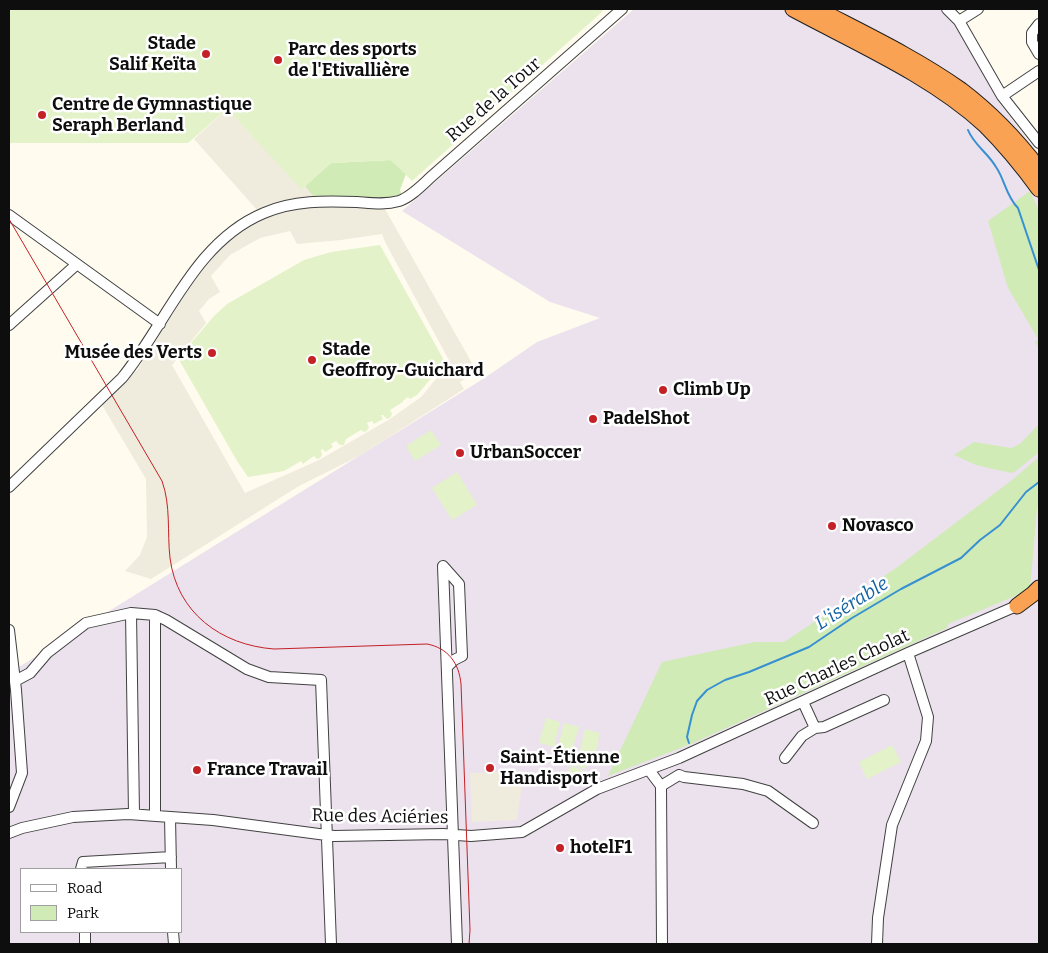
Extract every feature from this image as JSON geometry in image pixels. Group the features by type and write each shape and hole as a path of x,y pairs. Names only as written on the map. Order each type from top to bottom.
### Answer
{"highway":[{"path":"793,9 902,67 944,92 985,125 1017,160 1039,190"},
{"path":"817,9 932,70 959,89 1002,127 1039,169"},
{"path":"1017,606 1039,588"}],"street":[{"name":"Rue de la Tour","path":"9,487 122,378 139,358 190,276 215,246 253,218 266,212 305,202 382,204 400,201 410,195 622,9"},
{"path":"947,9 959,21 1002,96 1039,143"},
{"path":"959,21 978,9"},
{"path":"1039,24 1032,33 1032,42 1039,54"},
{"path":"1002,96 1039,71"},
{"path":"9,216 160,324"},
{"path":"9,325 76,265"},
{"path":"447,667 462,656 459,584 442,566 458,944"},
{"name":"Rue Charles Cholat","path":"649,770 1039,595"},
{"path":"131,613 134,814"},
{"path":"15,681 30,674 47,653 86,623 131,613 155,616 178,626 247,669 269,677 321,680 331,944"},
{"path":"155,616 155,816"},
{"path":"9,630 22,773 9,807"},
{"path":"877,944 878,918 892,824 926,740 928,717 908,653"},
{"path":"785,758 802,736 815,728 824,728 884,700"},
{"path":"803,702 815,728"},
{"path":"679,758 679,775"},
{"path":"649,770 661,786 662,944"},
{"name":"Rue des Aciéries","path":"9,833 22,828 73,818 107,814 170,816 213,820 327,836 473,836 522,832 597,789 649,770"},
{"path":"661,786 679,775"},
{"path":"679,775 742,784 768,791 813,823"},
{"path":"170,816 171,868"},
{"path":"81,868 83,862 170,857"}],"shaded area":[{"path":"634,9 942,9 955,25 1000,104 1039,154 1039,944 9,944 9,627 14,670 483,379 537,342 600,318 550,302 402,211"},
{"path":"227,109 301,189 305,186 313,196 257,210 194,139"},
{"path":"332,205 385,209 477,372 460,382 464,389 389,437 359,456 299,486 151,579 125,571 140,555 147,537 146,479 102,405 138,369 192,279 211,257 245,228 267,215 298,206","holes":["290,231 297,244 382,234 450,362 421,397 390,419 319,460 245,493 172,365 206,323 199,311 209,299 220,292 211,276 230,255 260,238"]},
{"path":"524,771 517,820 472,822 470,773"}],"green space":[{"name":"Parc des sports de l'Etivallière","path":"9,9 603,9 602,12 412,181 391,160 331,163 301,190 227,109 188,143 9,143"},
{"path":"391,160 406,174 400,190 402,194 378,200 313,197 305,186 331,163"},
{"path":"1030,191 1039,211 1039,349 1035,342 1038,339 1008,288 988,221"},
{"name":"Stade Geoffroy-Guichard","path":"380,245 445,362 417,395 410,399 408,397 390,410 392,414 390,418 387,419 381,415 383,419 374,424 372,421 367,423 369,427 367,431 361,430 346,439 344,445 340,445 336,441 331,444 333,447 325,452 323,449 321,450 322,455 320,458 317,459 314,456 303,464 301,461 284,471 248,477 178,358 214,316 227,304 304,260 331,252"},
{"path":"1039,424 1039,452 1011,473 976,465 954,455 974,442 1011,448 1020,444"},
{"path":"431,430 441,445 415,461 406,446"},
{"path":"1039,457 1039,505 1037,509 1030,590 948,624 947,628 691,744 608,776 662,662 755,642 784,642 896,568 1012,480"},
{"path":"457,472 477,505 452,520 432,488"},
{"path":"546,718 560,722 554,747 539,743"},
{"path":"564,723 579,727 572,751 558,747"},
{"path":"585,729 600,733 595,755 580,751"},
{"path":"892,745 901,762 867,779 859,762"},
{"path":"576,752 589,758 585,769 571,764"},
{"path":"571,766 584,771 579,784 565,779"}],"waterway":[{"name":"L'isérable","path":"968,130 996,167 1018,208 1039,270"},
{"name":"L'isérable","path":"689,743 687,737 692,715 697,701 707,690 725,680 809,647 852,618 901,589 961,558 1000,525 1026,492 1039,482"}],"tram line":[{"path":"9,219 162,481 167,500 170,558 174,578 192,610 205,623 236,641 255,646 274,649 427,644 441,649 455,663 461,684 469,944"}],"place":[{"name":"Stade Salif Keïta","path":"206,54"},
{"name":"Parc des sports de l'Etivallière","path":"278,60"},
{"name":"Centre de Gymnastique Seraph Berland","path":"42,115"},
{"name":"Musée des Verts","path":"212,353"},
{"name":"Stade Geoffroy-Guichard","path":"312,360"},
{"name":"Climb Up","path":"663,390"},
{"name":"PadelShot","path":"593,419"},
{"name":"UrbanSoccer","path":"460,453"},
{"name":"Novasco","path":"832,526"},
{"name":"Saint-Étienne Handisport","path":"490,768"},
{"name":"France Travail","path":"197,770"},
{"name":"hotelF1","path":"560,848"}]}
